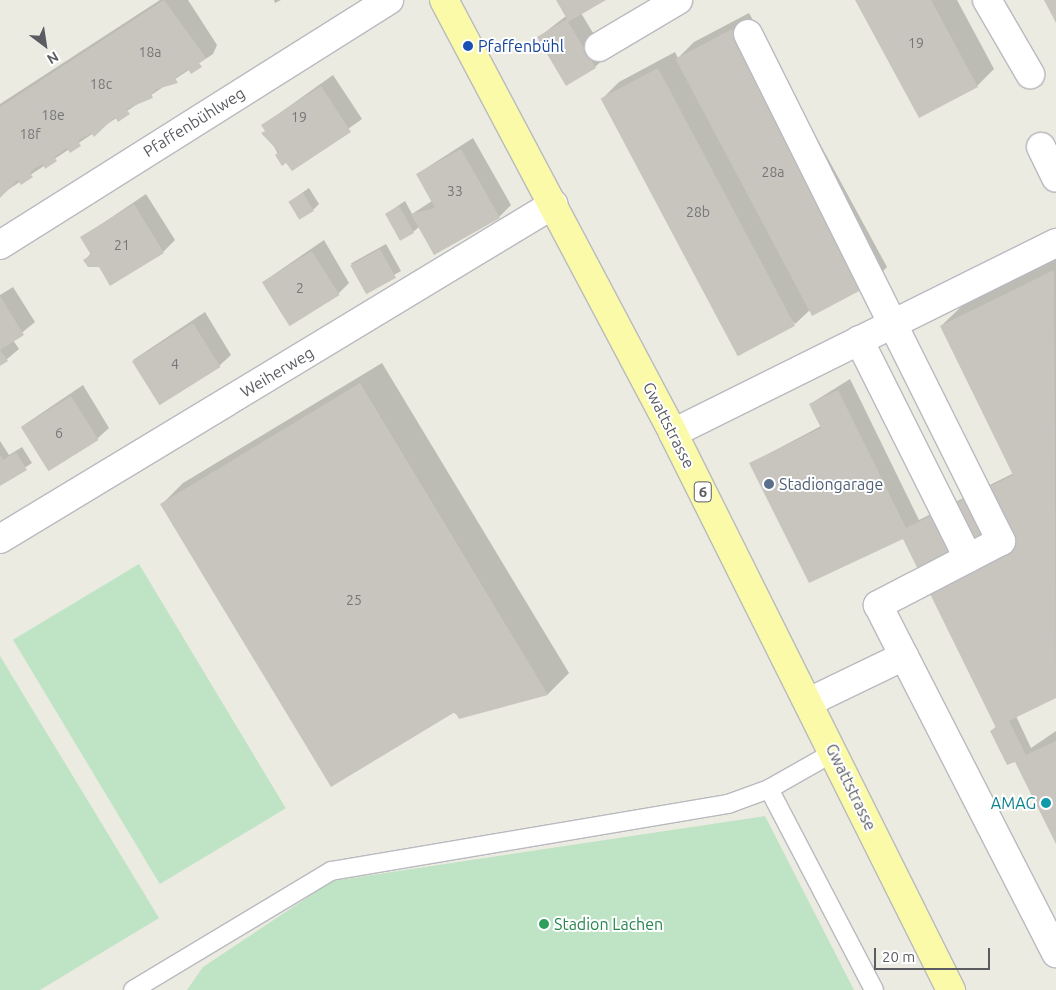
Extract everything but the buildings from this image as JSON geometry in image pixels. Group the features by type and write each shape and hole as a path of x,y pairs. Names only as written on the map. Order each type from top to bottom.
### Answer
{"main road":[{"name":"Gwattstrasse","path":"444,0 554,204 673,433 834,752 951,990"}],"street":[{"name":"Pfaffenbühlweg","path":"0,245 389,0"},
{"path":"600,47 678,0"},
{"path":"987,0 1030,74"},
{"path":"748,34 1002,541 878,605 1056,953"},
{"path":"1041,147 1056,178"},
{"name":"Weiherweg","path":"0,540 554,204"},
{"path":"673,433 1056,243"},
{"path":"859,340 968,558"},
{"path":"809,702 904,656"}],"lane":[{"path":"133,990 331,871 728,804 769,789 834,752"},
{"path":"769,789 874,990"}],"green space":[{"path":"139,564 286,808 160,884 13,640"},
{"path":"0,656 159,918 40,990 0,990"},
{"name":"Stadion Lachen","path":"765,816 854,990 187,990 203,967 332,881"}],"place":[{"name":"Pfaffenbühl","path":"468,46"},
{"name":"Stadiongarage","path":"769,484"},
{"name":"AMAG","path":"1046,803"},
{"name":"Stadion Lachen","path":"544,924"}]}
